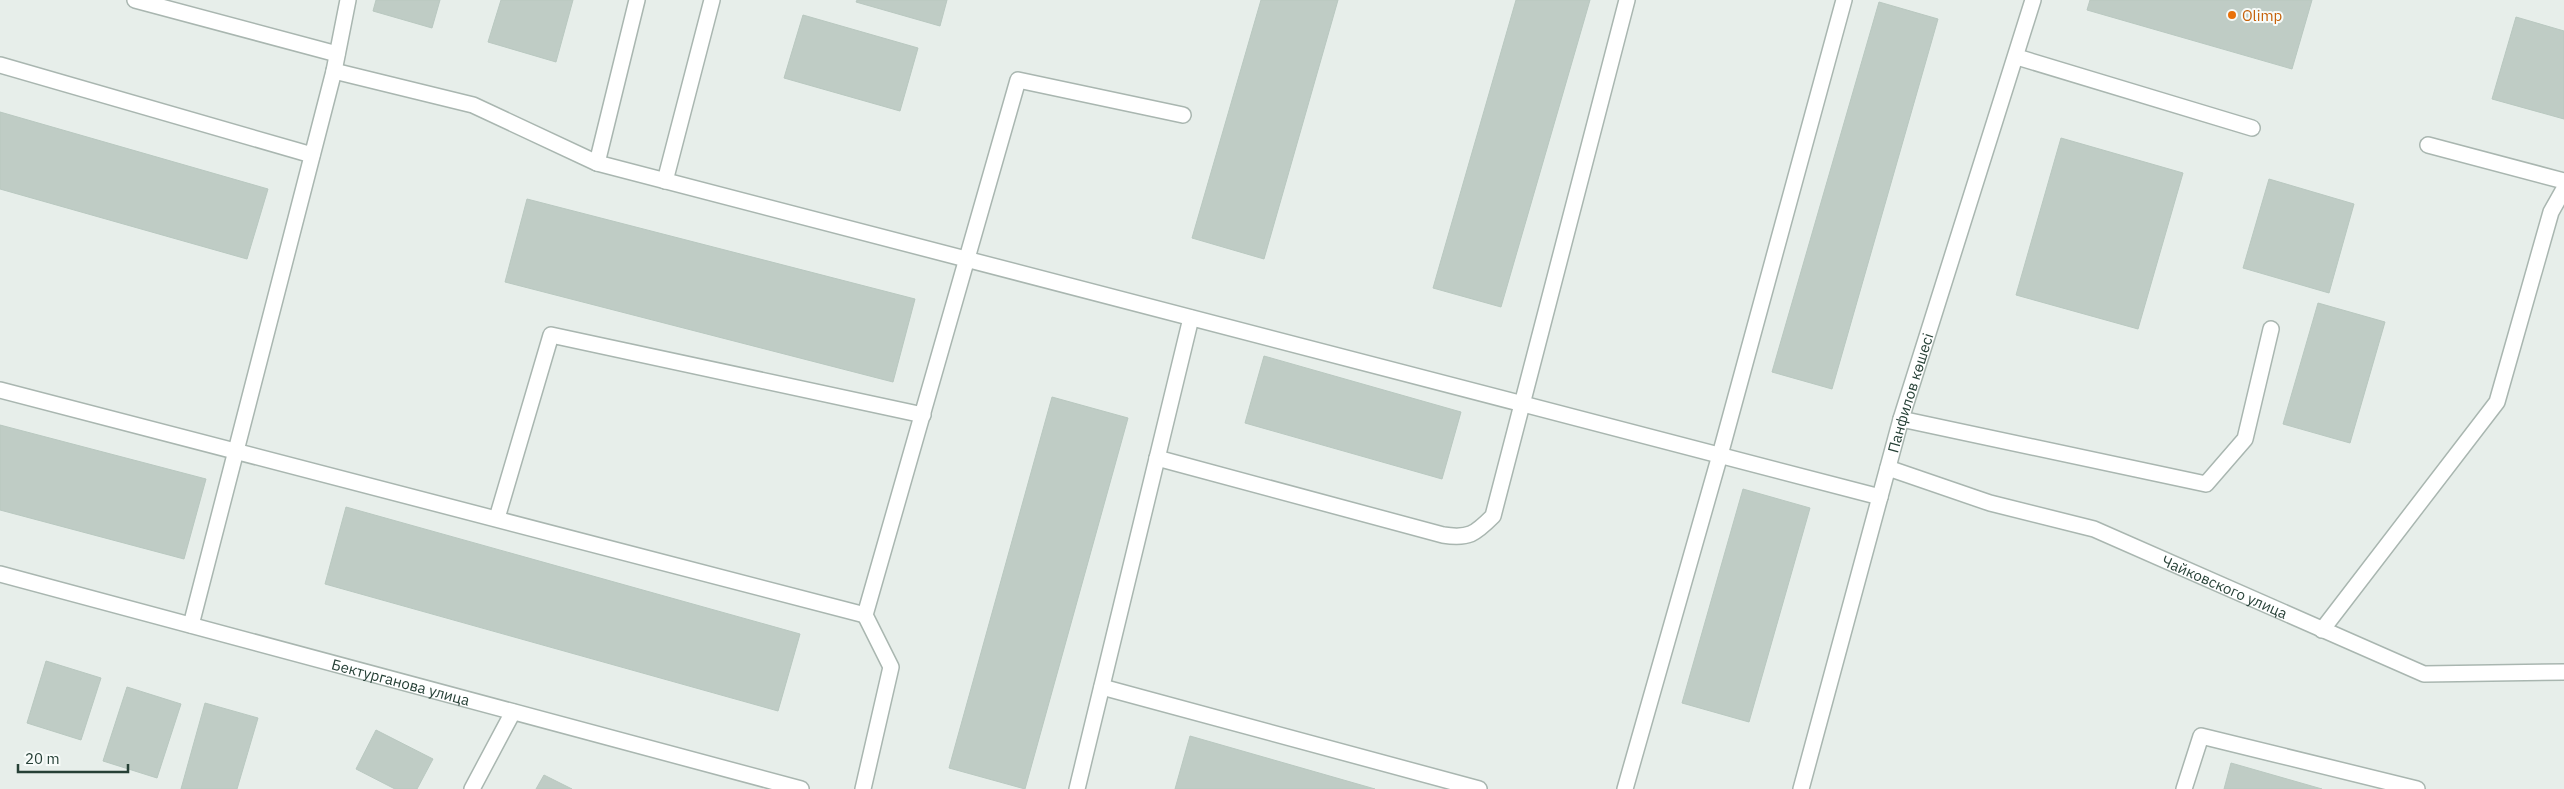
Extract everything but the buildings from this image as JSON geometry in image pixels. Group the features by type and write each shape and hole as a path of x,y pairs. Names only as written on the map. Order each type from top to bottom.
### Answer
{"street":[{"path":"135,0 337,54"},
{"path":"191,625 334,71 348,0"},
{"path":"597,163 637,0"},
{"path":"664,181 712,0"},
{"path":"1157,458 1433,532 1462,538 1479,531 1493,516 1627,0"},
{"path":"1624,789 1720,455 1844,0"},
{"name":"Панфилов көшесі","path":"1801,789 1901,419 2017,57 2033,0"},
{"path":"2017,57 2252,128"},
{"path":"0,66 312,155"},
{"path":"334,71 473,105 597,163 1880,498"},
{"path":"863,789 891,667 865,615 1018,80 1183,115"},
{"path":"2428,145 2564,181"},
{"path":"2322,630 2497,402 2551,212 2564,189"},
{"path":"1077,789 1191,318"},
{"path":"1901,419 2206,484 2245,439 2271,329"},
{"path":"497,518 551,335 923,415"},
{"path":"0,390 865,615"},
{"name":"Чайковского улица","path":"1888,468 1990,503 2094,529 2424,674 2564,672"},
{"name":"Бектурганова улица","path":"0,574 801,789"},
{"path":"1102,687 1479,789"},
{"path":"472,789 513,712"},
{"path":"2184,789 2201,736 2417,789"}],"place":[{"name":"Olimp","path":"2232,15"}]}
